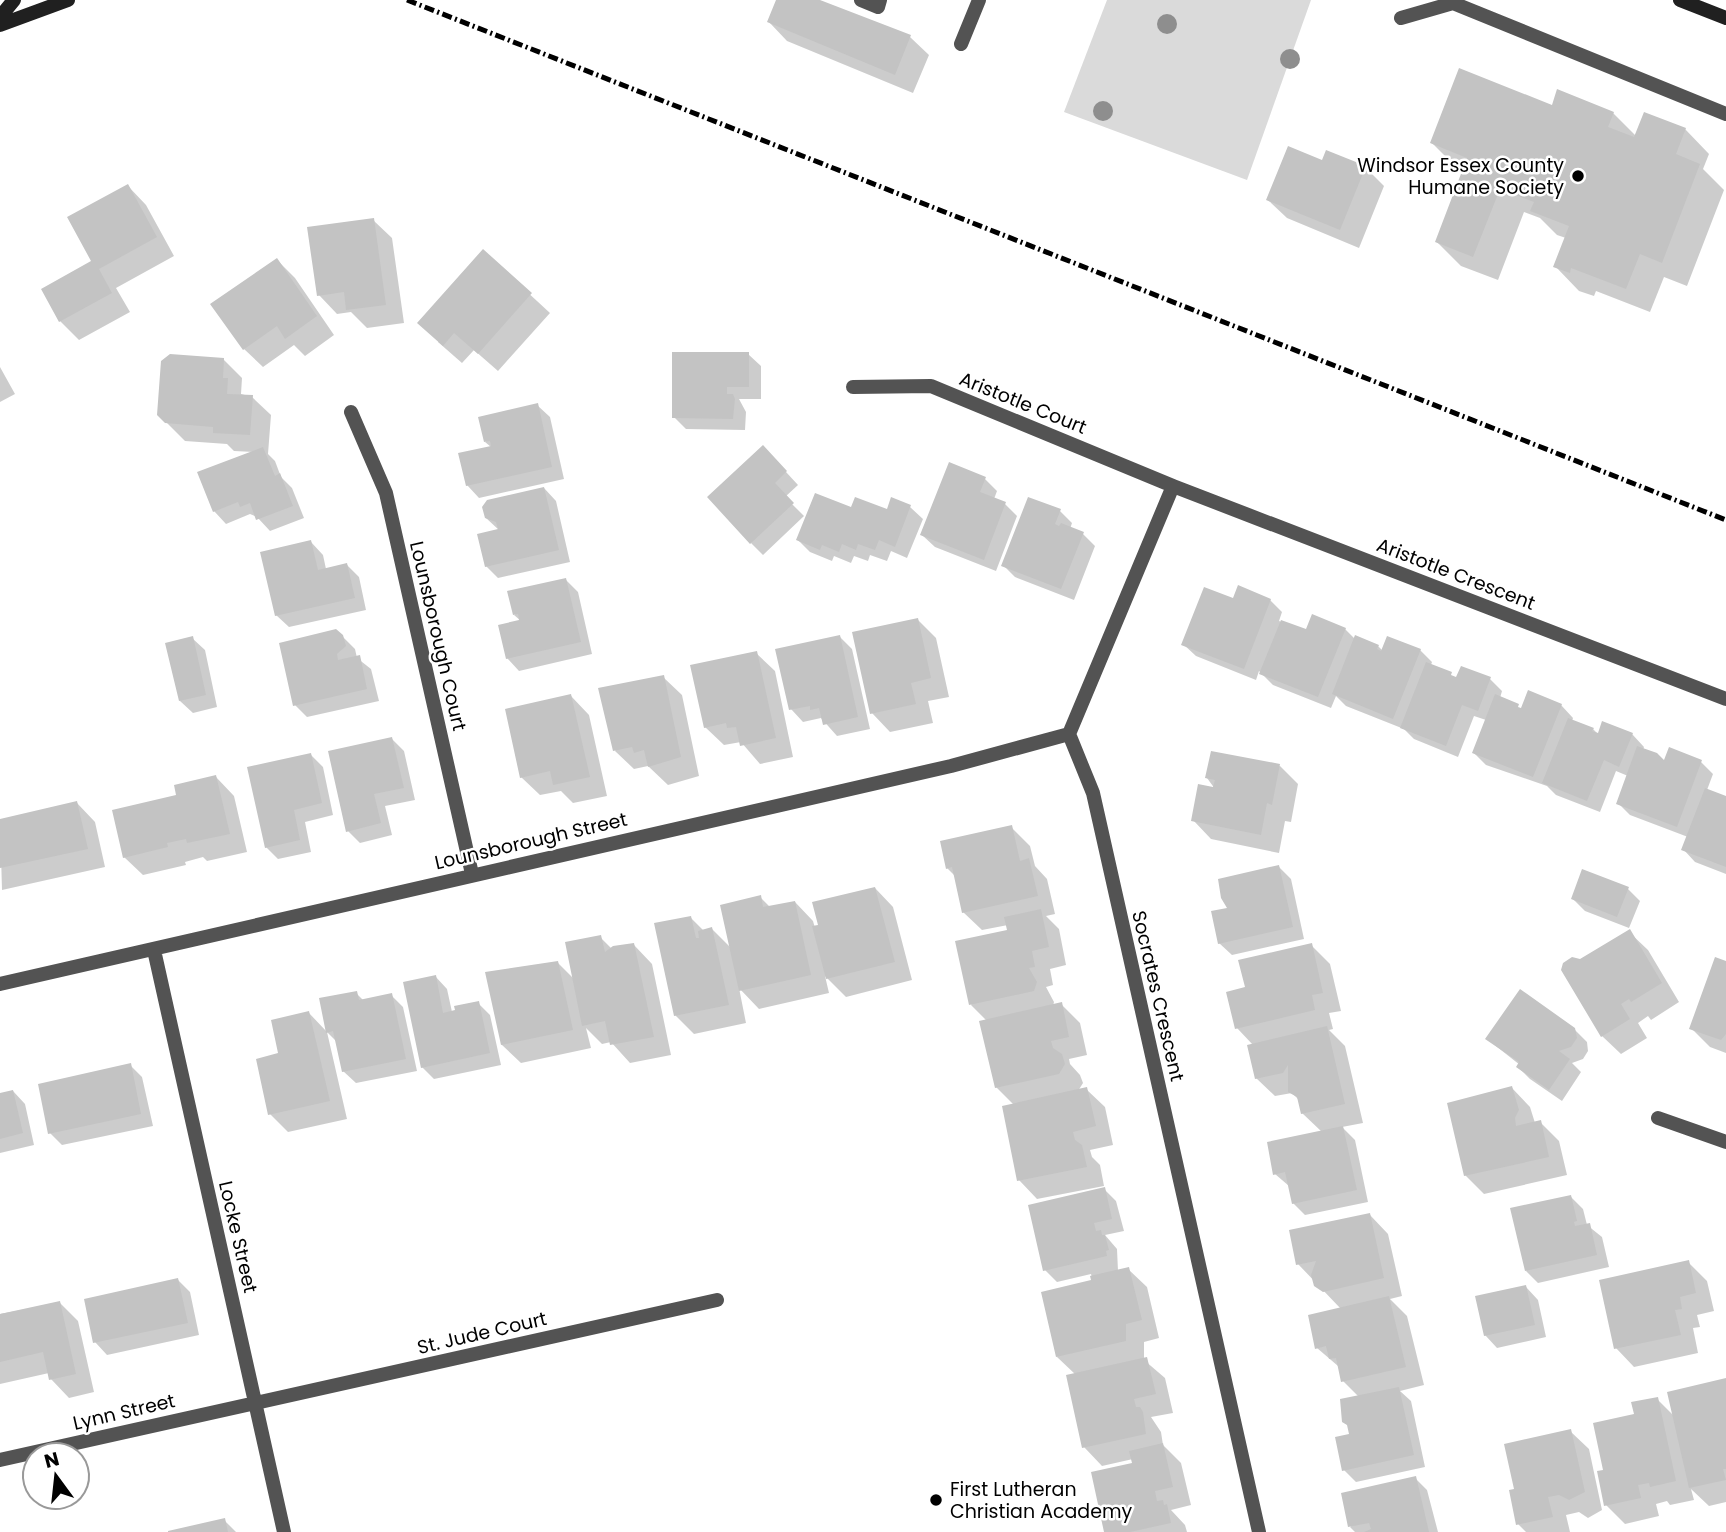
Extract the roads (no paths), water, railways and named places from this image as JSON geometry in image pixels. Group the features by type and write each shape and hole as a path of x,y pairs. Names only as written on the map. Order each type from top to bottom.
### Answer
{"main road":[{"path":"0,17 14,0"},
{"path":"0,24 68,0"},
{"path":"1680,0 1726,18"}],"street":[{"path":"861,0 878,7 880,0"},
{"path":"961,44 979,0"},
{"path":"1401,18 1453,1 1726,114"},
{"name":"Aristotle Court","path":"853,387 931,386 1173,486"},
{"name":"Lounsborough Court","path":"352,412 386,494 472,874"},
{"path":"1069,734 1173,486"},
{"name":"Aristotle Crescent","path":"1173,486 1726,699"},
{"name":"Lounsborough Street","path":"0,984 951,766 1069,734"},
{"name":"Socrates Crescent","path":"1069,734 1093,793 1259,1532"},
{"name":"Locke Street","path":"154,950 284,1532"},
{"path":"1658,1118 1726,1142"},
{"name":"St. Jude Court","path":"256,1403 717,1300"},
{"name":"Lynn Street","path":"0,1460 256,1403"}],"railway":[{"path":"407,0 1726,520"}],"place":[{"name":"Windsor Essex County Humane Society","path":"1578,176"},
{"name":"First Lutheran Christian Academy","path":"936,1500"}]}
